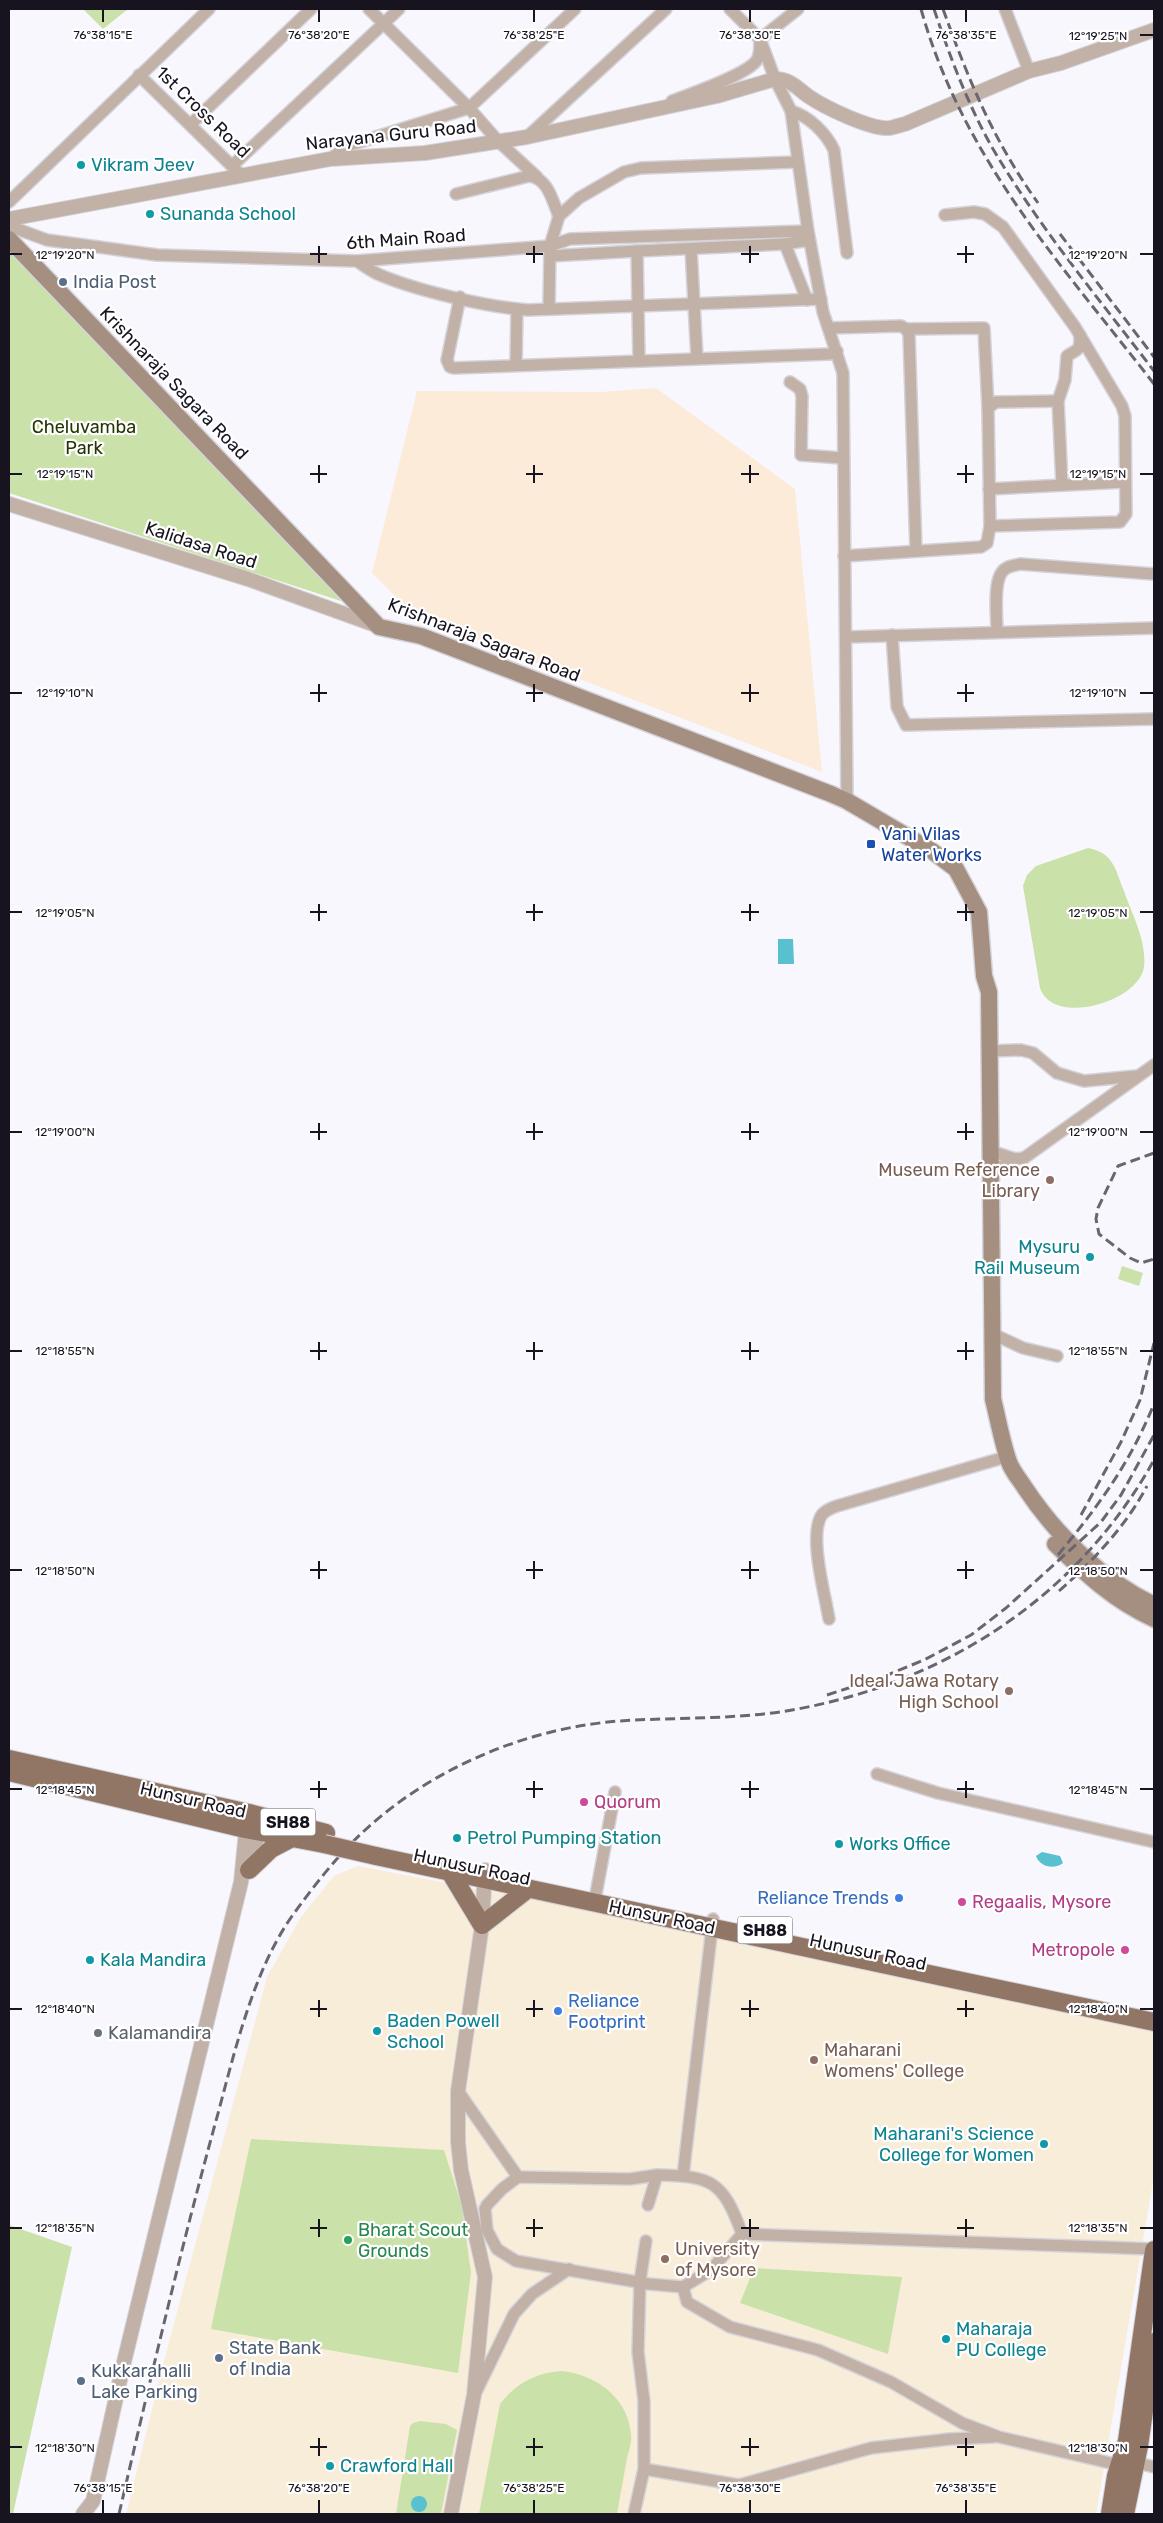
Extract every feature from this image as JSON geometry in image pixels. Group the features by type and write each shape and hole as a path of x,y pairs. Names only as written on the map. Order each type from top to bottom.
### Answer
{"main road":[{"name":"Krishnaraja Sagara Road","path":"9,239 379,627 421,636 847,801 932,850 956,869 979,912 984,976 989,992 990,1051 984,1399 1001,1467 1054,1542 1092,1579 1128,1607 1154,1619"},
{"name":"Krishnaraja Sagara Road","path":"984,976 980,991 987,1151"},
{"name":"Krishnaraja Sagara Road","path":"987,1172 993,1334 993,1399 1009,1464 1041,1512 1063,1536 1102,1572 1136,1596 1154,1605"},
{"name":"Hunsur Road","path":"9,1759 254,1822 376,1851 450,1872 485,1875 528,1889 712,1923 1154,2022"},
{"path":"9,1772 254,1822 294,1837 325,1839"},
{"path":"245,1876 271,1849 294,1837"},
{"name":"Hunusur Road","path":"376,1851 485,1875 596,1894 712,1923 1154,2014"},
{"path":"450,1872 482,1924 528,1889"},
{"path":"1125,2514 1127,2441 1154,2250"},
{"path":"1110,2514 1127,2464 1139,2446 1154,2342"}],"street":[{"path":"9,202 139,75 210,9"},
{"path":"191,124 311,9"},
{"path":"369,9 469,108 498,142 537,177 543,180 559,216"},
{"path":"237,171 399,9"},
{"path":"330,158 347,146 469,108 574,9"},
{"path":"527,137 666,9"},
{"path":"730,9 760,40 775,79 791,111 808,236 821,299 843,373 842,458 847,801"},
{"path":"653,109 738,74 752,65 759,54 760,40 798,9"},
{"path":"1005,9 1029,71"},
{"path":"775,79 785,79 797,86 808,96 844,115 872,126 889,128 905,124 1029,71 1061,63 1154,30"},
{"name":"1st Cross Road","path":"139,75 237,171"},
{"name":"Narayana Guru Road","path":"9,219 237,171 330,158 425,154 527,137 717,96 775,79"},
{"path":"791,111 800,114 813,123 831,142 834,150 848,253"},
{"path":"549,309 550,251 559,216 579,198 632,169 797,162"},
{"path":"456,194 529,176 537,177"},
{"path":"945,215 974,212 984,214 1003,227 1080,335 1122,406 1124,416 1126,514 1120,522 990,526"},
{"name":"6th Main Road","path":"9,226 47,240 157,255 357,261 550,251 570,239 808,236"},
{"path":"550,251 637,251 785,244 808,236"},
{"path":"785,244 807,300"},
{"path":"691,249 697,358"},
{"path":"637,251 636,306 639,360"},
{"path":"357,261 379,275 460,298 517,309 821,299"},
{"path":"460,298 448,364 454,368 830,354 837,350"},
{"path":"516,365 517,309"},
{"path":"829,328 891,326 906,329 984,328 988,408 990,526 987,543 981,547 844,556"},
{"path":"906,329 909,334 916,551"},
{"path":"1062,485 1058,401 1065,380 1067,356 1078,351 1080,335"},
{"path":"790,382 800,389 802,396 801,455 842,458"},
{"path":"988,408 996,402 1058,401"},
{"path":"988,489 1125,482"},
{"name":"Kalidasa Road","path":"9,504 248,579 379,627"},
{"path":"997,632 998,583 1001,572 1007,567 1020,564 1154,574"},
{"path":"846,637 1154,628"},
{"path":"892,636 897,707 906,725 1154,719"},
{"path":"990,1051 1021,1050 1033,1053 1056,1073 1084,1080 1139,1076"},
{"path":"987,1172 1015,1159 1024,1158 1154,1065"},
{"path":"987,1151 1015,1159"},
{"path":"993,1334 1022,1348 1057,1356"},
{"path":"829,1619 817,1540 821,1517 826,1511 837,1506 999,1459"},
{"path":"877,1774 938,1793 1154,1842"},
{"path":"596,1894 615,1792"},
{"path":"83,2514 93,2501 124,2362 245,1876 254,1822"},
{"path":"451,2514 474,2395 485,2277 481,2231 461,2170 458,2142 458,2091 482,1924 485,1875"},
{"path":"683,2176 712,1923"},
{"path":"458,2091 518,2177"},
{"path":"648,2205 657,2175"},
{"path":"481,2231 485,2209 502,2189 518,2177 630,2179 657,2175 683,2176 710,2181 731,2203 742,2234"},
{"path":"481,2231 497,2250 516,2261 683,2287 711,2270 742,2234"},
{"path":"742,2234 1154,2250"},
{"path":"634,2514 644,2469 644,2401 638,2352 640,2281 646,2241"},
{"path":"474,2395 514,2314 532,2294 569,2269"},
{"path":"683,2287 687,2302 730,2327 818,2350 891,2382 962,2423 999,2437 1127,2464 1154,2467"},
{"path":"644,2469 739,2485 871,2448 950,2439 999,2437"}],"shaded area":[{"path":"656,388 795,489 822,772 454,631 409,610 372,573 417,391 601,392"},
{"name":"University of Mysore","path":"358,1866 498,1893 499,1887 1154,2032 1154,2176 1096,2514 126,2514 166,2353 267,1977 301,1917 334,1876"}],"green space":[{"path":"83,9 128,9 103,29"},
{"name":"Cheluvamba Park","path":"9,252 347,603 9,493"},
{"path":"1088,848 1103,854 1116,869 1141,938 1144,967 1139,980 1127,991 1095,1005 1077,1008 1061,1006 1048,1000 1040,988 1023,886 1027,875 1036,866"},
{"path":"1122,1266 1143,1273 1139,1286 1118,1279"},
{"name":"Bharat Scout Grounds","path":"251,2139 444,2150 462,2207 471,2273 458,2373 211,2329"},
{"path":"9,2225 72,2247 13,2514 9,2514"},
{"path":"754,2268 902,2277 888,2354 740,2303"},
{"path":"561,2371 586,2377 608,2390 617,2399 629,2422 631,2444 617,2514 479,2514 500,2404 513,2390 527,2380 543,2374"},
{"path":"420,2421 446,2424 457,2430 441,2514 396,2514 410,2426"}],"water":[{"path":"778,939 793,939 794,964 778,964"},
{"path":"1042,1852 1060,1856 1063,1863 1052,1867 1044,1865 1036,1856"},
{"path":"419,2496 427,2504 419,2512 411,2504"}],"railway":[{"path":"921,9 939,63 962,114 989,162 1018,208 1050,252 1154,384"},
{"path":"934,9 960,80 975,115 993,149 1050,235 1154,371"},
{"path":"943,9 962,61 983,109 1022,180 1038,203"},
{"path":"1060,234 1154,357"},
{"path":"1154,1153 1118,1166 1098,1208 1096,1219 1099,1234 1130,1258 1141,1263 1154,1259"},
{"path":"1081,1515 1121,1442 1140,1400 1154,1343"},
{"path":"1058,1555 1112,1484 1134,1446 1154,1404"},
{"path":"827,1695 885,1676 924,1660 971,1635 1006,1608 1101,1522 1121,1495 1154,1435"},
{"path":"119,2514 189,2224 236,2048 253,1993 276,1942 290,1919 344,1851 391,1808 420,1788 450,1770 516,1742 584,1725 619,1721 727,1717 792,1710 848,1697 902,1679 954,1655 1002,1626 1046,1592 1087,1553 1123,1509 1154,1460"},
{"path":"1059,1591 1084,1568 1119,1529 1147,1486"}],"place":[{"name":"Vikram Jeev","path":"81,165"},
{"name":"Sunanda School","path":"150,214"},
{"name":"India Post","path":"63,282"},
{"name":"Vani Vilas Water Works","path":"871,844"},
{"name":"Museum Reference Library","path":"1050,1180"},
{"name":"Mysuru Rail Museum","path":"1090,1257"},
{"name":"Ideal Jawa Rotary High School","path":"1009,1691"},
{"name":"Quorum","path":"584,1802"},
{"name":"Petrol Pumping Station","path":"457,1838"},
{"name":"Works Office","path":"839,1844"},
{"name":"Reliance Trends","path":"899,1898"},
{"name":"Regaalis, Mysore","path":"962,1902"},
{"name":"Metropole","path":"1125,1950"},
{"name":"Kala Mandira","path":"90,1960"},
{"name":"Reliance Footprint","path":"558,2011"},
{"name":"Baden Powell School","path":"377,2031"},
{"name":"Kalamandira","path":"98,2033"},
{"name":"Maharani Womens' College","path":"814,2060"},
{"name":"Maharani's Science College for Women","path":"1044,2144"},
{"name":"Bharat Scout Grounds","path":"348,2240"},
{"name":"University of Mysore","path":"665,2259"},
{"name":"Maharaja PU College","path":"946,2339"},
{"name":"State Bank of India","path":"219,2358"},
{"name":"Kukkarahalli Lake Parking","path":"81,2381"},
{"name":"Crawford Hall","path":"330,2466"}]}
